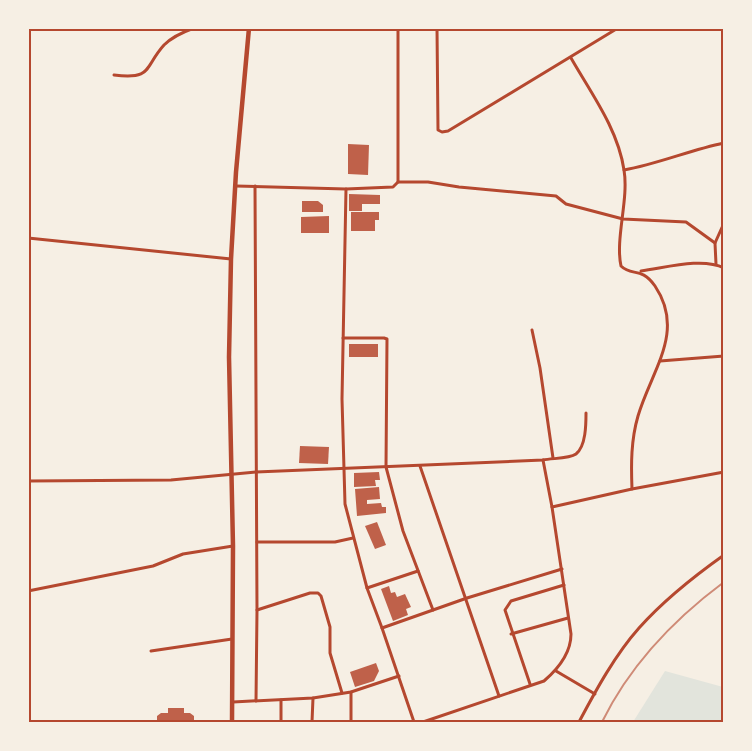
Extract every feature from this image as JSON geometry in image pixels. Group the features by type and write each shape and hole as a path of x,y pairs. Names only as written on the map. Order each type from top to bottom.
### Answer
{"main road":[{"path":"232,723 234,639 229,357 231,259 249,28"}],"street":[{"path":"114,75 129,77 145,71 164,46 180,33 194,28"},
{"path":"398,28 399,182"},
{"path":"437,28 438,130 441,132 448,131 572,58 618,28"},
{"path":"608,28 610,34"},
{"path":"572,58 607,121 624,170 621,266 625,270 645,274 656,287 668,317 668,329 660,361 638,416 630,459 632,489"},
{"path":"624,170 723,143"},
{"path":"235,186 346,189 393,187 399,182 428,182 556,196 566,204 623,219 686,222 715,243"},
{"path":"255,186 256,700"},
{"path":"346,189 343,338 345,504 366,588 414,723"},
{"path":"716,264 715,243 723,223"},
{"path":"28,238 231,259"},
{"path":"639,272 698,263 716,264 723,268"},
{"path":"532,330 553,458"},
{"path":"343,338 387,339 386,467 401,525 433,610"},
{"path":"660,361 723,356"},
{"path":"28,481 171,480 256,472 543,460 570,456 579,451 586,432 586,413"},
{"path":"423,723 544,681 556,670 570,648 571,634 562,568 543,460"},
{"path":"420,465 499,696"},
{"path":"552,507 723,472"},
{"path":"257,542 335,542 353,538"},
{"path":"28,591 153,566 183,555 233,546"},
{"path":"579,723 637,630 661,605 723,555"},
{"path":"382,628 466,598 562,568"},
{"path":"366,588 418,571"},
{"path":"530,685 505,610 511,601 564,585"},
{"path":"257,610 310,593 321,596 330,627 330,653 342,693"},
{"path":"512,634 568,618"},
{"path":"151,651 234,639"},
{"path":"556,670 595,694"},
{"path":"232,702 313,698 351,692 399,676"},
{"path":"351,692 351,723"},
{"path":"312,723 313,698"},
{"path":"281,700 281,723"}],"shaded area":[{"path":"665,671 723,687 721,722 633,722"}],"building":[{"path":"348,144 369,145 368,175 348,174"},
{"path":"349,194 380,195 380,204 362,204 362,211 349,211"},
{"path":"302,201 318,201 323,205 323,212 302,212"},
{"path":"351,212 379,212 379,220 375,220 375,231 351,231"},
{"path":"329,216 329,233 301,233 301,217"},
{"path":"349,344 378,344 378,357 349,357"},
{"path":"300,446 329,447 328,464 299,463"},
{"path":"379,472 380,480 375,480 376,486 354,487 354,473"},
{"path":"379,487 380,499 367,500 367,504 381,503 382,507 386,507 386,513 357,516 355,489"},
{"path":"377,522 386,545 375,549 365,526"},
{"path":"389,586 391,593 395,592 397,597 405,594 411,607 406,609 408,615 393,621 381,589"},
{"path":"376,663 379,671 374,681 355,687 350,672"},
{"path":"168,708 184,708 184,713 194,716 194,722 157,722 157,716 161,713 168,713"}],"railway":[{"path":"602,722 626,681 654,645 687,612 724,582"}]}
